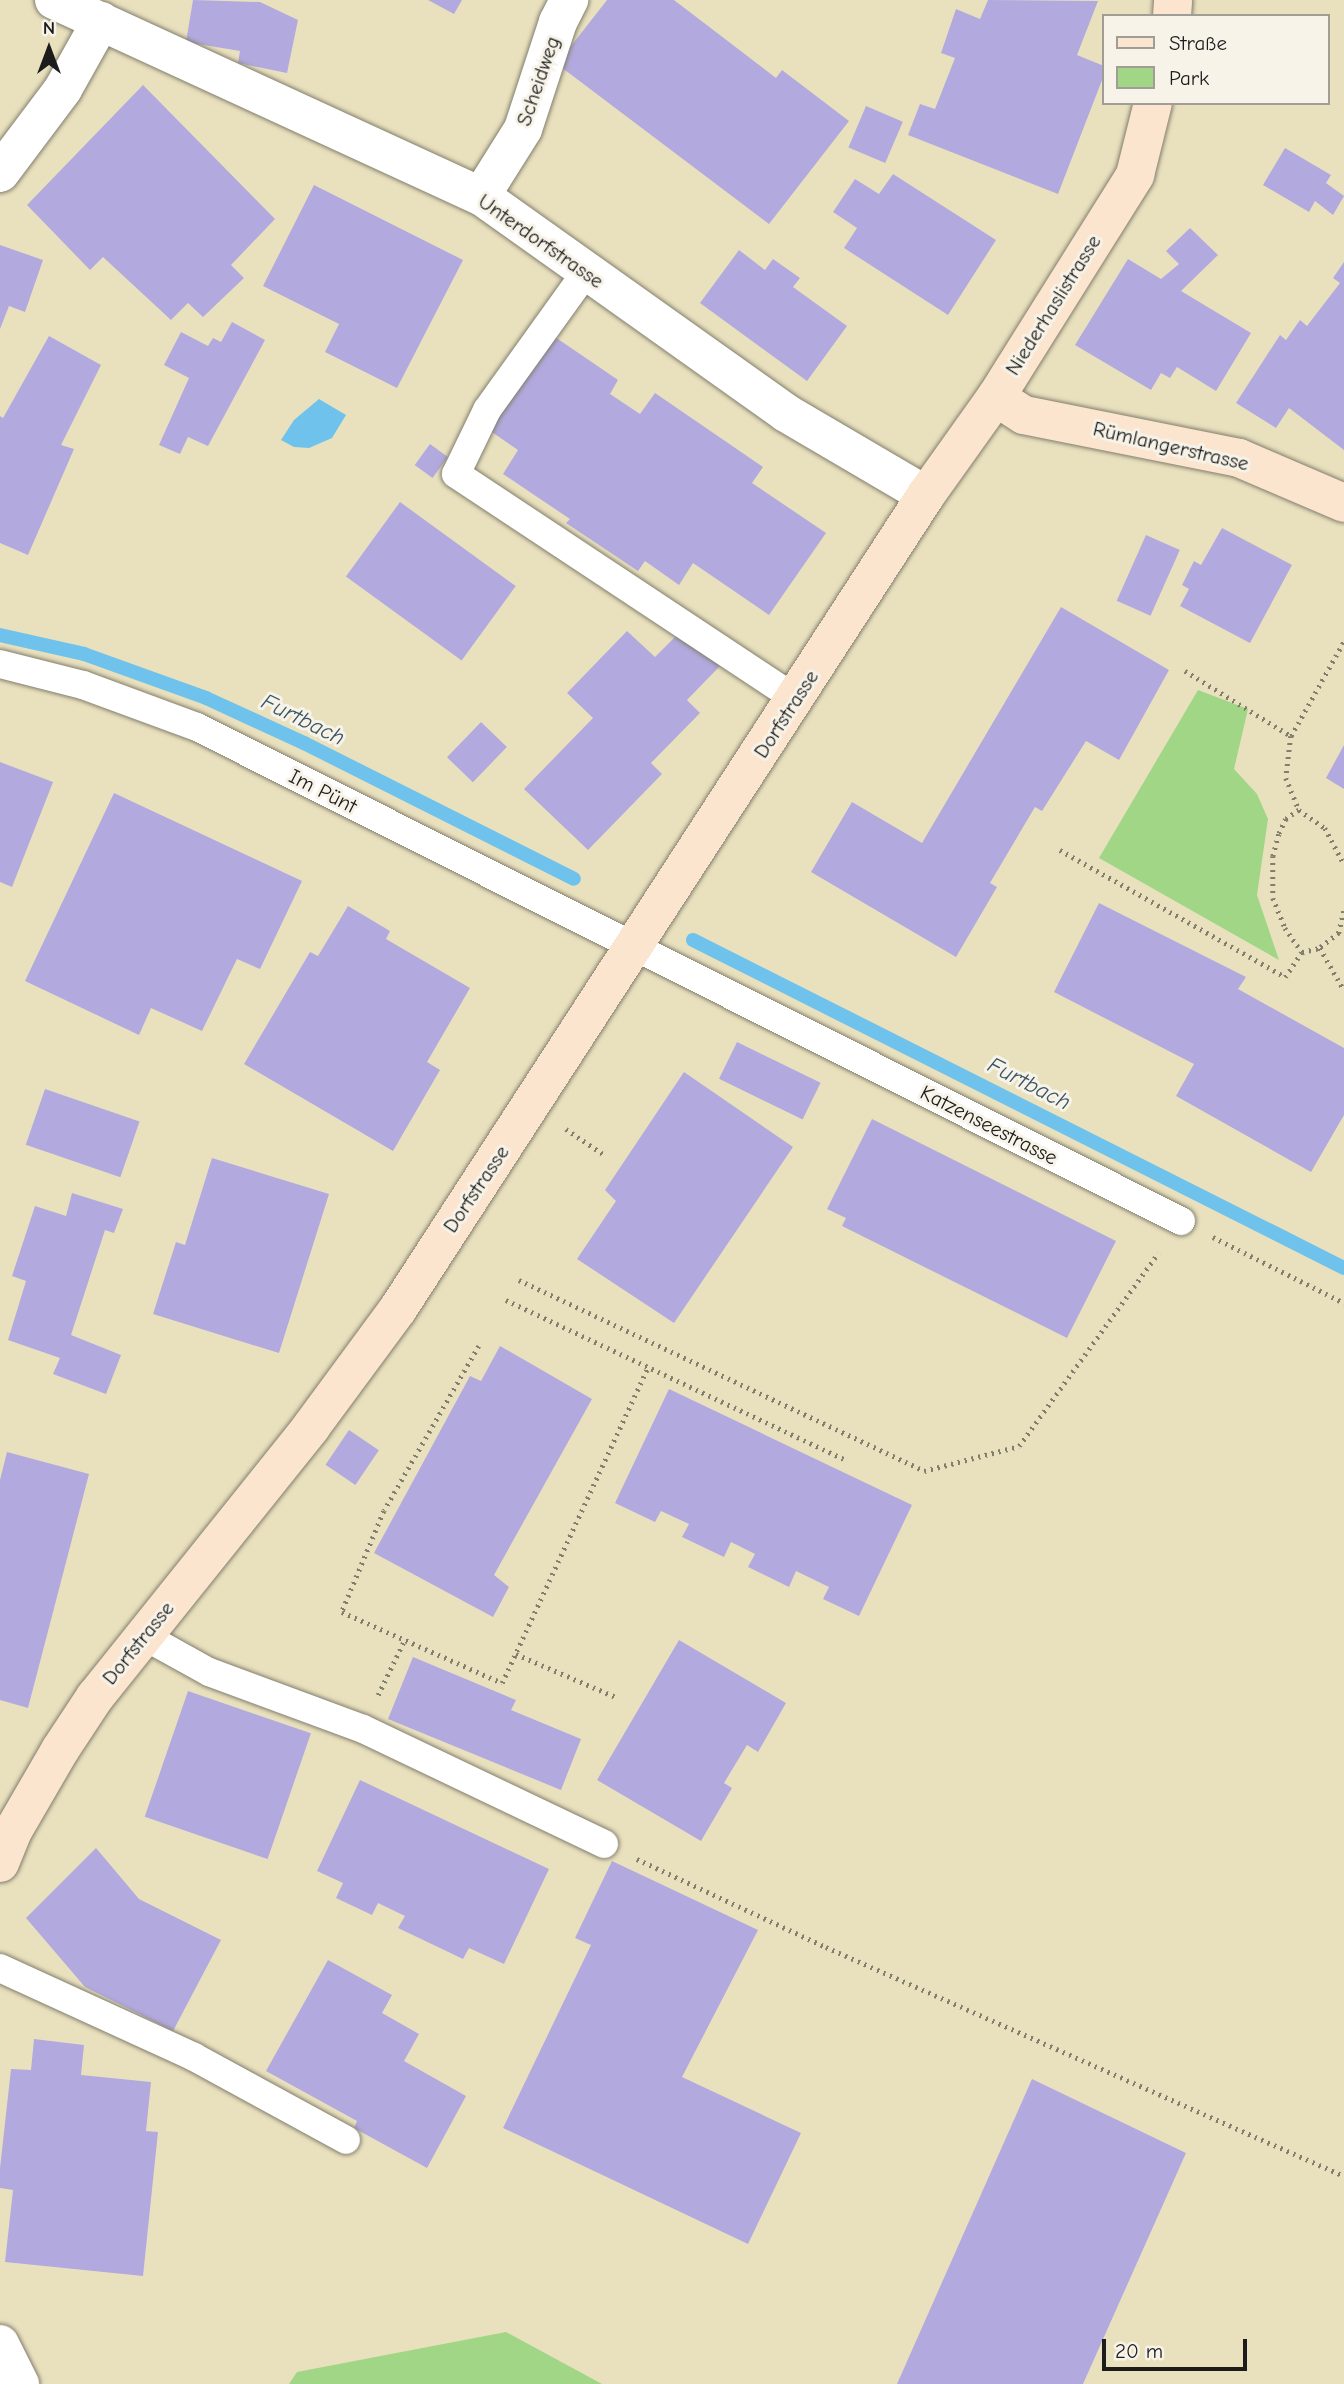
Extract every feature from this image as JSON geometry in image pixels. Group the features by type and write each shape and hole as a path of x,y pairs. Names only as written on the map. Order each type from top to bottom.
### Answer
{"street":[{"name":"Unterdorfstrasse","path":"54,0 481,196 786,413 926,495"},
{"name":"Scheidweg","path":"481,196 523,129 558,22 569,0"},
{"path":"0,173 64,89 101,21"},
{"name":"Niederhaslistrasse","path":"926,495 996,397 1135,174 1152,105"},
{"name":"Rümlangerstrasse","path":"996,397 1024,415 1239,458 1344,503"},
{"name":"Dorfstrasse","path":"0,1863 13,1831 60,1749 95,1697 311,1427 398,1309 926,495"},
{"path":"0,2344 20,2384"}],"lane":[{"path":"586,272 487,410 456,474 795,698"},
{"name":"Im Pünt","path":"0,664 83,685 197,727 634,947"},
{"name":"Katzenseestrasse","path":"634,947 1181,1221"},
{"path":"144,1636 209,1672 363,1728 604,1844"},
{"path":"0,1968 194,2057 346,2140"}],"path":[{"path":"1344,641 1291,736 1286,778 1299,810 1325,828 1344,864"},
{"path":"1185,671 1291,736"},
{"path":"1299,810 1286,819 1279,834 1273,856 1273,898 1284,928 1302,951"},
{"path":"1060,850 1284,977 1302,951 1320,948 1339,933 1344,911"},
{"path":"1320,948 1344,990"},
{"path":"562,1126 603,1154"},
{"path":"519,1280 924,1471 1019,1446 1181,1221 1344,1303"},
{"path":"506,1300 844,1459"},
{"path":"479,1346 384,1511 342,1612 502,1683 648,1367"},
{"path":"363,1728 405,1639"},
{"path":"516,1654 616,1697"},
{"path":"604,1844 826,1947 1344,2176"}],"green space":[{"path":"1198,690 1248,709 1234,769 1257,794 1268,819 1257,895 1279,960 1099,858"},
{"path":"506,2332 602,2384 289,2384 297,2372"}],"water":[{"path":"319,399 346,415 332,438 309,448 294,447 281,440 294,420"}],"building":[{"path":"193,0 260,2 298,20 287,73 238,63 240,51 186,42"},
{"path":"428,0 462,0 454,14"},
{"path":"607,0 674,0 776,78 782,70 849,121 769,224 557,64"},
{"path":"988,0 1098,1 1077,55 1102,65 1102,80 1058,194 908,135 920,104 935,109 955,58 941,53 956,9 980,19"},
{"path":"143,85 275,219 231,265 244,278 203,317 188,303 171,320 103,257 90,270 27,205"},
{"path":"866,106 903,122 885,163 848,147"},
{"path":"1285,148 1331,175 1326,183 1344,196 1333,215 1315,201 1309,212 1263,185"},
{"path":"893,174 996,240 948,315 844,248 857,228 833,212 855,179 879,194"},
{"path":"314,185 463,260 397,388 325,352 339,324 263,286"},
{"path":"1190,228 1218,255 1181,291 1251,333 1216,391 1177,367 1170,378 1161,373 1151,390 1075,345 1128,259 1161,279 1179,264 1166,251"},
{"path":"0,245 43,260 25,312 9,306 0,329"},
{"path":"739,250 765,270 773,259 800,278 793,287 847,326 807,381 700,303"},
{"path":"1344,262 1344,450 1289,408 1276,428 1236,403 1280,335 1286,340 1300,320 1307,326 1340,283 1333,278"},
{"path":"232,322 265,340 208,446 188,437 180,454 159,445 189,378 164,365 181,332 208,346 213,338 221,342"},
{"path":"49,336 101,365 61,445 74,449 28,555 0,543 0,416 3,418"},
{"path":"555,337 618,380 610,394 640,414 655,393 763,467 752,483 826,533 769,615 693,563 679,585 645,561 638,571 566,523 570,519 503,474 518,450 486,428"},
{"path":"430,444 448,457 433,478 415,465"},
{"path":"400,502 516,586 462,660 346,576"},
{"path":"1222,528 1292,565 1250,643 1180,606 1189,589 1182,585 1194,561 1201,565"},
{"path":"1146,535 1180,550 1151,616 1117,601"},
{"path":"1061,607 1169,670 1119,760 1086,741 1042,811 1035,807 990,883 997,887 956,957 811,872 852,802 922,843"},
{"path":"682,630 720,666 687,700 700,713 651,763 662,774 588,850 524,789 593,718 567,693 627,631 655,657"},
{"path":"481,722 507,747 473,782 447,757"},
{"path":"1344,745 1344,789 1326,778"},
{"path":"0,762 53,782 12,887 0,882"},
{"path":"114,793 302,881 260,969 237,959 202,1031 151,1008 139,1035 25,981"},
{"path":"1099,903 1246,977 1238,989 1344,1048 1344,1115 1311,1172 1176,1096 1194,1064 1054,992"},
{"path":"348,906 390,931 386,939 470,988 427,1062 440,1070 393,1151 244,1064 310,952 318,956"},
{"path":"737,1042 821,1083 803,1120 719,1079"},
{"path":"684,1072 793,1147 674,1323 577,1259 616,1201 605,1190"},
{"path":"45,1089 140,1122 120,1177 26,1145"},
{"path":"872,1119 1116,1241 1067,1338 842,1226 846,1218 827,1209"},
{"path":"212,1158 329,1194 279,1353 153,1314 176,1242 185,1245"},
{"path":"72,1193 123,1209 114,1233 105,1230 71,1335 121,1355 106,1394 53,1374 60,1358 8,1340 26,1281 12,1276 35,1206 66,1216"},
{"path":"500,1346 592,1399 494,1575 509,1587 493,1617 374,1553 470,1376 481,1381"},
{"path":"669,1389 912,1505 859,1616 823,1599 829,1587 796,1571 789,1587 748,1567 755,1554 731,1542 724,1557 682,1537 689,1524 661,1511 655,1522 615,1503"},
{"path":"349,1430 379,1450 355,1485 326,1465"},
{"path":"7,1452 89,1474 28,1708 0,1700 0,1480"},
{"path":"679,1640 786,1703 758,1752 747,1745 724,1783 732,1788 701,1841 597,1780"},
{"path":"413,1657 516,1700 511,1710 581,1739 561,1790 388,1719"},
{"path":"188,1691 311,1733 268,1859 145,1817"},
{"path":"360,1780 549,1869 504,1964 469,1948 463,1959 398,1928 405,1916 378,1903 372,1915 336,1898 343,1883 317,1871"},
{"path":"96,1848 139,1899 221,1940 173,2031 85,1987 26,1918"},
{"path":"612,1861 758,1930 682,2077 801,2133 748,2244 503,2128 591,1945 575,1938"},
{"path":"328,1960 392,1995 382,2013 419,2034 404,2061 466,2096 427,2168 354,2128 357,2121 266,2071"},
{"path":"34,2039 84,2045 81,2075 151,2082 146,2131 158,2132 143,2276 5,2262 13,2190 0,2188 0,2168 11,2069 31,2070"},
{"path":"1032,2079 1186,2153 1083,2384 897,2384"}],"waterway":[{"name":"Furtbach","path":"0,635 84,654 206,698 304,743 574,879"},
{"name":"Furtbach","path":"693,940 1344,1268"}]}
